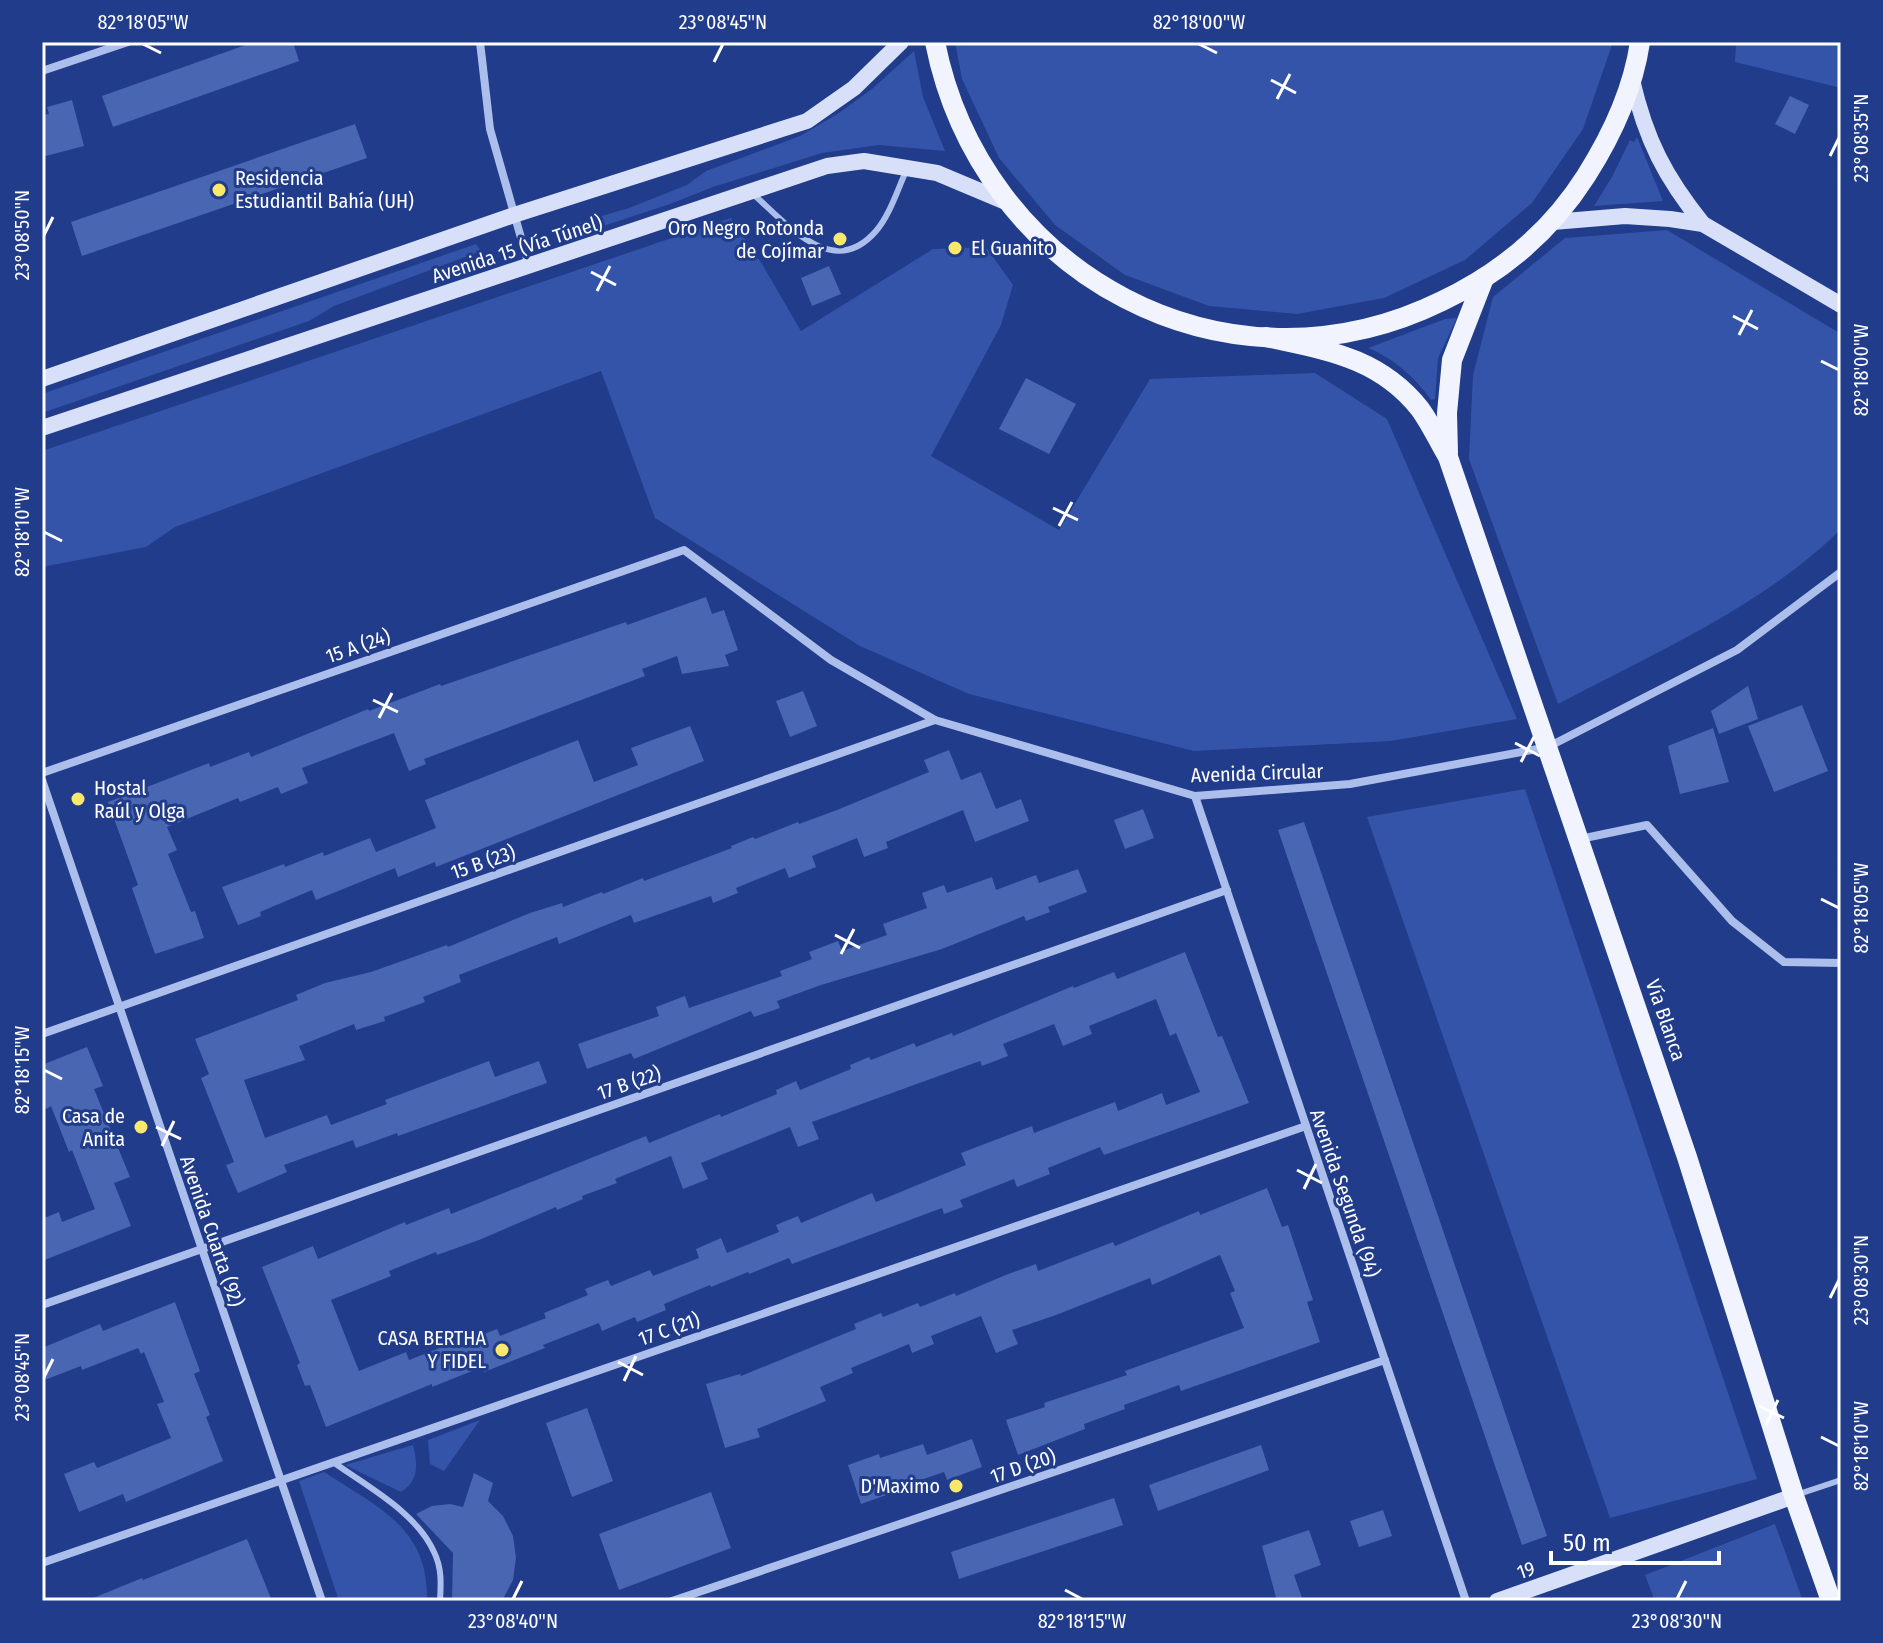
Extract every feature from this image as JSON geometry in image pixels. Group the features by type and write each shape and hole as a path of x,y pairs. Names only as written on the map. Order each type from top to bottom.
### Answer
{"main road":[{"name":"Avenida 15 (Vía Túnel)","path":"42,379 514,215 807,121 854,88 901,42"},
{"path":"935,42 950,100 978,160 1006,202 1070,264 1130,301 1196,326 1266,337 1299,338 1364,329 1427,309 1484,278 1511,259 1553,222 1599,154 1632,80 1640,42"},
{"path":"1632,80 1641,120 1656,153 1675,189 1703,224 1841,305"},
{"name":"Avenida 15 (Vía Túnel)","path":"42,428 827,166 864,161 908,167 937,173 1006,202"},
{"path":"1553,222 1625,216 1703,224"},
{"name":"Vía Blanca","path":"1448,457 1447,413 1452,360 1484,278"},
{"name":"Vía Blanca","path":"1266,337 1343,354 1371,367 1419,409 1448,457 1687,1157 1794,1496 1831,1601"},
{"name":"19","path":"1497,1601 1794,1496"}],"street":[{"path":"42,71 128,42"},
{"path":"480,42 490,129 529,267"},
{"name":"Avenida Circular","path":"684,550 831,660 935,720 1195,796 1350,784 1548,747 1737,650 1841,572"},
{"name":"15 A (24)","path":"42,773 684,550"},
{"name":"15 B (23)","path":"42,1034 935,720"},
{"name":"Avenida Cuarta (92)","path":"42,780 322,1601"},
{"name":"Avenida Segunda (94)","path":"1195,796 1466,1601"},
{"path":"1579,839 1647,825 1732,921 1784,962 1841,963"},
{"name":"17 B (22)","path":"42,1305 1227,890"},
{"name":"17 C (21)","path":"42,1563 1306,1126"},
{"name":"17 D (20)","path":"672,1601 1385,1360"}],"lane":[{"path":"750,191 808,242 836,252 858,248 878,229 908,167"},
{"path":"333,1462 394,1506 416,1526 434,1551 441,1573 440,1601"},
{"path":"1794,1496 1841,1480"}],"shaded area":[{"path":"955,42 1613,42 1583,129 1532,203 1465,260 1384,298 1297,314 1209,306 1125,275 1055,225 999,158 962,79"},
{"path":"1736,42 1841,42 1841,88 1735,62"},
{"path":"914,51 923,97 945,151 879,145 822,153 564,239 561,237 571,225 629,208 687,185 706,171 800,136 872,89"},
{"path":"1637,137 1663,201 1594,206 1630,140 1634,142"},
{"path":"731,218 801,331 933,249 986,247 1013,285 1001,325 931,456 1059,530 1150,379 1315,373 1387,419 1517,719 1391,741 1194,751 969,694 860,646 655,518 601,371 175,527 146,547 42,567 42,451"},
{"path":"1667,230 1841,334 1841,529 1811,556 1743,605 1558,704 1469,459 1473,375 1493,297 1565,238"},
{"path":"476,244 481,251 334,306 309,321 42,413 42,394"},
{"path":"1457,318 1438,358 1435,399 1431,400 1395,363 1368,348 1445,319"},
{"path":"1525,789 1757,1479 1610,1518 1367,817"},
{"path":"480,1420 444,1471 430,1464 428,1440"},
{"path":"413,1445 416,1472 401,1492 345,1465"},
{"path":"324,1472 380,1509 409,1537 419,1555 425,1576 427,1601 339,1601 299,1481"},
{"path":"1775,1524 1803,1601 1655,1601 1645,1575"}],"building":[{"path":"254,42 293,42 299,61 113,127 102,96"},
{"path":"1790,96 1809,105 1795,134 1775,124"},
{"path":"72,100 84,146 42,157 42,115 49,114 47,107"},
{"name":"Residencia Estudiantil Bahía (UH)","path":"355,124 367,158 82,256 71,222"},
{"path":"829,266 841,294 812,306 801,278"},
{"path":"1026,378 1076,404 1049,454 999,429"},
{"path":"706,597 712,614 724,610 738,650 725,655 729,666 682,674 677,656 642,669 645,676 424,759 426,764 409,771 394,733 302,768 308,783 281,794 278,787 240,802 238,798 167,827 177,850 168,854 204,938 155,954 132,888 138,885 108,802 209,763 210,767 249,752 251,757 368,709"},
{"path":"1748,686 1758,719 1719,734 1711,711"},
{"path":"803,691 817,726 790,737 776,701"},
{"path":"1802,705 1828,771 1774,792 1748,726"},
{"path":"690,726 704,761 436,867 435,862 398,877 395,868 316,900 312,890 238,925 222,887 323,852 324,856 370,838 376,852 436,828 425,800 578,740 594,782 638,765 631,748"},
{"path":"1713,728 1729,782 1680,794 1668,746"},
{"path":"949,750 961,780 981,772 996,809 1021,799 1029,821 975,842 963,810 886,842 888,848 864,857 857,838 812,856 816,867 789,878 785,868 736,888 738,893 713,903 711,896 634,923 631,915 559,944 557,937 459,975 461,982 423,997 425,1002 384,1017 385,1021 356,1030 354,1024 299,1046 305,1060 244,1080 265,1138 327,1115 331,1125 387,1104 385,1100 489,1061 495,1077 539,1061 547,1083 398,1136 397,1133 356,1148 353,1140 284,1165 287,1172 238,1193 226,1165 234,1162 201,1078 209,1074 195,1039 298,1000 296,995 325,983 448,947 530,913 562,903 563,907 643,878 644,881 753,837 755,839 837,810 929,772 924,760"},
{"path":"1143,809 1154,838 1125,849 1114,820"},
{"path":"1304,822 1547,1536 1522,1545 1278,830"},
{"path":"1078,869 1087,892 1048,907 1050,912 1026,921 1024,916 942,949 821,985 777,1001 780,1008 754,1017 751,1011 634,1059 631,1053 587,1069 578,1044 659,1016 656,1007 685,996 689,1008 782,976 780,971 812,959 809,952 838,941 842,951 887,935 883,924 927,908 922,893 944,885 947,893 992,877 996,890 1036,875 1039,883"},
{"path":"1185,952 1218,1037 1222,1036 1249,1103 1104,1155 1100,1147 1048,1168 1050,1174 1017,1187 1014,1179 960,1200 963,1207 944,1214 942,1208 792,1264 789,1258 710,1285 664,1304 666,1310 637,1322 635,1317 602,1331 599,1323 484,1372 482,1367 432,1387 432,1384 326,1427 310,1385 305,1386 297,1365 300,1363 262,1267 313,1246 318,1259 405,1222 406,1225 449,1208 451,1214 646,1136 649,1143 720,1114 721,1117 777,1094 776,1090 796,1081 800,1090 851,1069 850,1065 869,1057 871,1060 914,1043 916,1047 952,1033 953,1036 1114,972 1117,979","holes":["1156,999 1170,1036 1176,1033 1200,1092 1166,1105 1162,1093 1118,1111 1115,1102 1034,1133 1032,1126 961,1153 966,1165 876,1202 872,1193 801,1223 798,1216 776,1225 779,1232 727,1253 721,1238 696,1249 699,1258 653,1276 650,1270 611,1286 608,1280 585,1289 588,1295 544,1313 546,1318 500,1336 497,1329 409,1360 406,1352 359,1371 331,1300 391,1276 389,1271 436,1252 437,1255 479,1240 556,1207 557,1210 583,1199 582,1196 617,1183 615,1179 671,1156 683,1189 708,1179 701,1163 790,1127 798,1147 819,1139 812,1122 980,1061 982,1066 1008,1056 1003,1044 1054,1024 1063,1046 1092,1034 1089,1026"]},
{"path":"87,1047 103,1086 94,1089 130,1177 114,1183 131,1226 42,1261 42,1219 59,1212 62,1222 95,1209 51,1106 46,1109 42,1099 42,1065"},
{"path":"1267,1188 1282,1227 1288,1225 1313,1300 1307,1302 1320,1342 1181,1391 1179,1385 1124,1405 1125,1409 1084,1424 1085,1429 1018,1455 1006,1420 1045,1407 1044,1403 1127,1375 1125,1371 1244,1328 1230,1293 1235,1291 1220,1255 1152,1285 1150,1278 1012,1330 1018,1344 996,1353 981,1316 931,1336 934,1344 912,1353 909,1344 851,1368 853,1373 820,1387 826,1401 757,1429 760,1437 725,1448 706,1384 741,1376 856,1329 854,1324 881,1313 883,1317 918,1303 920,1307 955,1293 956,1296 1036,1264 1038,1271 1113,1242 1115,1246 1199,1211 1200,1215"},
{"path":"175,1302 200,1371 194,1374 223,1461 126,1502 123,1494 79,1512 64,1474 94,1462 97,1468 171,1438 157,1404 164,1402 144,1352 141,1354 138,1348 82,1370 81,1366 42,1381 42,1348 100,1324 103,1331"},
{"path":"587,1408 613,1481 572,1497 546,1423"},
{"path":"972,1439 982,1467 947,1480 944,1472 861,1504 848,1465 923,1444 927,1455"},
{"path":"1261,1445 1269,1470 1158,1511 1149,1485"},
{"path":"474,1473 493,1483 488,1501 503,1516 513,1536 516,1558 513,1580 502,1601 452,1601 453,1553 416,1514 432,1506 450,1504 463,1507"},
{"path":"711,1492 731,1548 619,1590 599,1534"},
{"path":"1114,1498 1123,1525 959,1579 951,1552"},
{"path":"1383,1510 1392,1536 1359,1547 1350,1521"},
{"path":"1309,1530 1321,1565 1294,1575 1303,1601 1277,1601 1262,1546"},
{"path":"247,1539 272,1601 86,1601 142,1578"}],"place":[{"name":"Residencia Estudiantil Bahía (UH)","path":"219,190"},
{"name":"Oro Negro Rotonda de Cojímar","path":"840,239"},
{"name":"El Guanito","path":"955,248"},
{"name":"Hostal Raúl y Olga","path":"78,799"},
{"name":"Casa de Anita","path":"141,1127"},
{"name":"CASA BERTHA Y FIDEL","path":"502,1350"},
{"name":"D'Maximo","path":"956,1486"}]}
